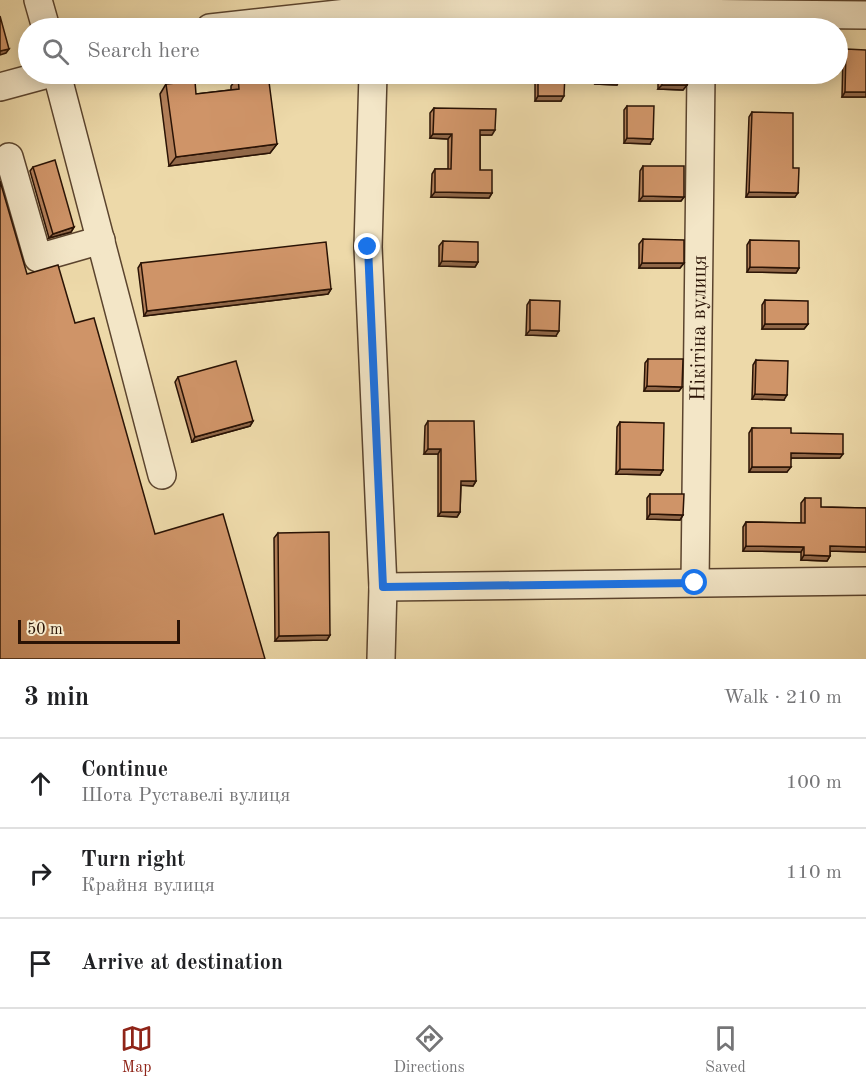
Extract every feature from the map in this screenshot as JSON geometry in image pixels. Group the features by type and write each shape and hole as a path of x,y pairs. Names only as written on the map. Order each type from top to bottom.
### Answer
{"street":[{"path":"38,0 43,18"},
{"path":"319,18 374,13 866,15"},
{"path":"0,87 18,82"},
{"path":"60,84 162,474"},
{"path":"373,84 368,247 383,587 381,659"},
{"name":"Нікітіна вулиця","path":"695,583 701,84"},
{"path":"9,157 38,258 101,240"},
{"path":"383,587 866,581"}],"building":[{"path":"0,16 9,49 0,51"},
{"path":"848,49 866,50 866,92 845,92 845,84 848,84"},
{"path":"166,84 195,84 196,94 239,89 239,84 269,84 277,144 176,157"},
{"path":"538,84 565,84 564,96 538,96"},
{"path":"662,84 687,84 687,85"},
{"path":"627,106 654,106 653,139 627,138"},
{"path":"434,108 496,109 495,130 480,130 480,170 492,170 492,193 435,192 435,169 451,169 452,134 433,134"},
{"path":"752,112 793,113 793,168 799,168 798,193 749,192"},
{"path":"55,160 74,227 53,234 33,167"},
{"path":"643,166 684,166 684,197 643,196"},
{"path":"0,181 27,274 58,265 75,323 94,318 155,534 223,514 265,659 0,659"},
{"path":"643,239 684,240 684,263 642,263"},
{"path":"750,240 799,241 799,268 750,267"},
{"path":"443,241 478,242 478,262 442,261"},
{"path":"326,242 331,289 147,311 141,263"},
{"path":"530,300 560,301 559,331 530,330"},
{"path":"765,300 808,301 808,324 765,324"},
{"path":"648,359 683,359 682,387 647,386"},
{"path":"756,360 788,361 787,395 755,394"},
{"path":"236,361 253,421 195,437 178,377"},
{"path":"428,421 474,421 476,481 461,481 460,512 441,512 441,449 428,449"},
{"path":"620,422 664,423 663,470 620,469"},
{"path":"752,428 791,428 791,433 843,434 843,454 791,453 791,467 752,467"},
{"path":"650,494 684,494 683,515 650,514"},
{"path":"805,498 821,498 821,507 866,508 866,547 830,546 830,556 804,555 804,547 746,546 746,522 805,523"},
{"path":"329,532 330,635 279,636 278,533"}],"route":[{"path":"368,247 383,587 695,583"}]}
